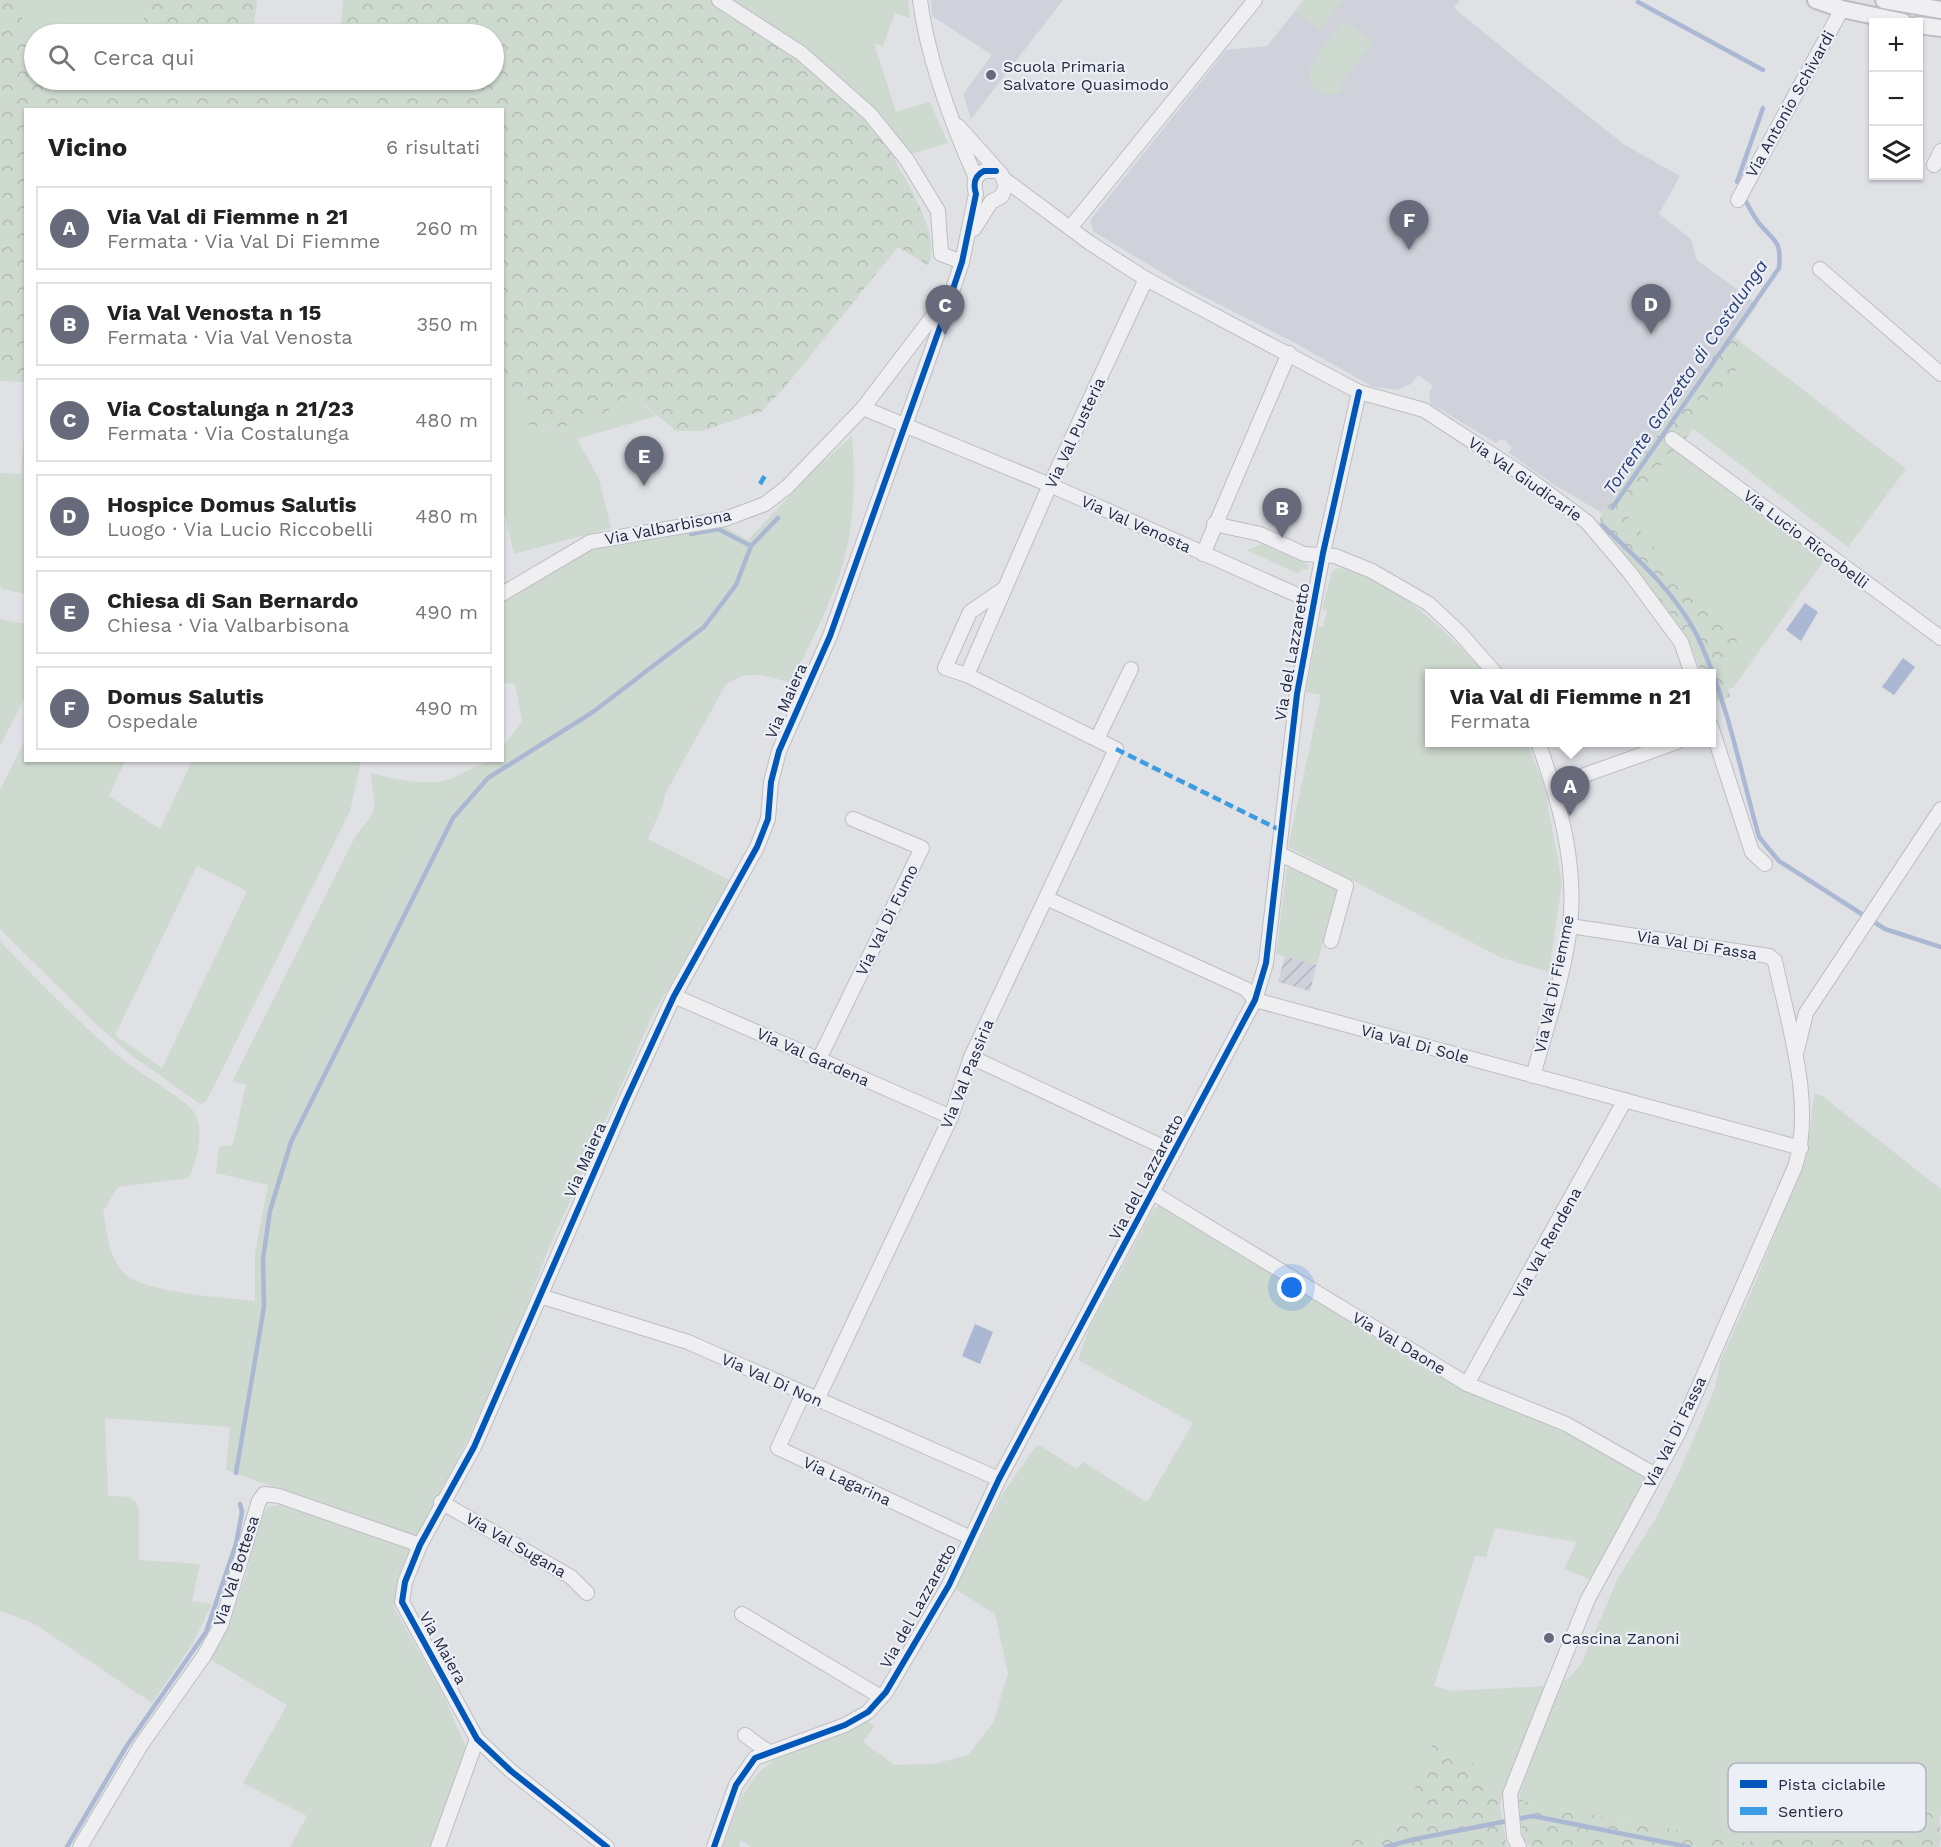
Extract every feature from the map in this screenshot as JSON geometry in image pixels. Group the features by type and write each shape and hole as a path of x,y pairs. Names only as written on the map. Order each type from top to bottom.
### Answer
{"street":[{"path":"719,0 801,53 870,114 907,160 938,211 941,254 962,262"},
{"path":"920,0 924,29 953,120 976,178 976,194 968,239"},
{"path":"1070,228 1255,0"},
{"name":"Via Antonio Schivardi","path":"1816,0 1842,9 1884,18"},
{"path":"1884,0 1941,10"},
{"name":"Via Antonio Schivardi","path":"1738,200 1842,9"},
{"path":"1923,26 1941,28"},
{"path":"953,120 1000,175 1070,228 1146,279 1359,392"},
{"path":"1934,165 1941,150"},
{"path":"976,178 984,171 1000,175"},
{"path":"968,239 1005,191 1000,175"},
{"path":"976,194 997,199 1029,198"},
{"name":"Via Maiera","path":"607,1847 511,1771 477,1739 402,1602 405,1582 441,1502 474,1447 674,996 761,837 768,819 771,782 779,751 830,636 952,291 968,239"},
{"path":"1820,269 1941,374"},
{"name":"Via Val Pusteria","path":"967,675 1050,485 1146,279"},
{"name":"Via Valbarbisona","path":"504,593 590,542 725,519 758,507 772,498 849,425 952,291"},
{"name":"Via Val Venosta","path":"1203,554 1289,353"},
{"name":"Via del Lazzaretto","path":"714,1847 736,1785 755,1758 767,1751 845,1725 868,1712 881,1697 949,1585 999,1479 1255,1000 1266,963 1297,694 1313,602 1359,392"},
{"name":"Via Val Giudicarie","path":"1359,392 1424,410 1528,478 1587,522 1630,573 1681,642 1690,669"},
{"name":"Via Val Venosta","path":"863,408 1050,485 1313,602"},
{"name":"Via Lucio Riccobelli","path":"1672,439 1941,638"},
{"path":"1214,524 1260,534 1304,554 1323,554 1372,571 1429,604 1460,632 1492,669"},
{"path":"1005,588 970,612 945,668 967,675 1096,739 1131,669"},
{"name":"Via Val Passiria","path":"817,1400 951,1117 971,1058 1116,749 1096,739"},
{"path":"1716,744 1752,852 1765,864"},
{"name":"Via Val Di Fiemme","path":"1533,1076 1570,926 1571,879 1565,836 1554,786 1540,747"},
{"path":"1554,786 1663,747"},
{"path":"1797,1070 1798,1041 1806,1013 1868,918 1939,817"},
{"name":"Via Val Di Fumo","path":"819,1059 922,848 853,819"},
{"path":"1280,854 1346,886 1331,941"},
{"name":"Via Val Di Sole","path":"1047,897 1246,989 1255,1000 1801,1148"},
{"name":"Via Val Di Fassa","path":"1517,1842 1509,1802 1510,1794 1588,1599 1654,1474 1678,1434 1801,1148 1802,1095 1774,961 1769,956 1570,926"},
{"name":"Via Val Gardena","path":"674,996 951,1117"},
{"path":"1784,1007 1793,1015 1806,1013"},
{"path":"971,1058 1174,1152"},
{"name":"Via Val Rendena","path":"1467,1384 1625,1100"},
{"name":"Via Val Daone","path":"1153,1193 1467,1384 1566,1424 1654,1474"},
{"name":"Via Val Di Non","path":"540,1296 688,1342 999,1479"},
{"name":"Via Lagarina","path":"803,1394 778,1448 971,1538"},
{"name":"Via Val Bottesa","path":"80,1847 141,1744 204,1656 221,1625 259,1501 264,1494 279,1496 420,1545"},
{"name":"Via Val Sugana","path":"441,1502 571,1577 587,1593"},
{"path":"742,1614 881,1697"},
{"path":"745,1735 767,1751"},
{"path":"438,1847 477,1739"}],"shaded area":[{"name":"Scuola Primaria Salvatore Quasimodo","path":"931,0 1063,0 971,119 963,94 992,55 932,16"},
{"path":"1304,0 1460,0 1454,8 1525,66 1625,145 1680,176 1659,214 1691,239 1697,260 1753,301 1602,513 1553,484 1509,453 1512,448 1505,440 1499,440 1496,443 1431,404 1429,393 1433,386 1418,375 1411,384 1398,390 1373,387 1295,343 1189,289 1094,232 1090,222 1092,218 1226,50 1267,46"},
{"path":"1285,956 1317,965 1310,991 1278,982"}],"green space":[{"path":"0,0 15,0 25,24 24,90 504,90 504,24 340,24 343,0 737,0 774,28 907,155 894,159 922,212 931,241 928,265 898,247 785,387 762,411 702,431 676,431 631,394 609,410 583,422 556,427 529,425 529,407 524,390 504,384 504,108 24,108 24,382 0,381"},
{"path":"15,0 155,0 140,24 25,24"},
{"path":"155,0 257,0 254,24 140,24"},
{"path":"737,0 908,0 910,18 895,13 883,46 874,43 896,112 930,102 948,143 907,155 774,28"},
{"path":"1304,0 1343,0 1319,30 1295,11"},
{"path":"1344,20 1373,43 1338,87 1343,91 1335,94 1321,93 1311,83 1310,69 1313,61 1316,63 1318,60 1315,57"},
{"path":"1753,301 1758,304 1735,337 1746,346 1737,361 1739,366 1684,441 1666,456 1627,516 1709,608 1742,631 1723,667 1730,697 1716,701 1716,669 1700,669 1687,638 1661,601 1598,527 1602,513"},
{"path":"1746,346 1906,469 1848,547 1692,428 1739,366 1737,361"},
{"path":"504,385 524,390 529,407 529,425 543,427 583,422 609,410 631,394 656,416 577,439 599,479 611,528 514,554 504,513"},
{"path":"24,431 24,594 3,589 0,585 0,473 21,474"},
{"path":"852,436 854,473 850,529 843,565 827,607 791,683 765,676 749,675 733,680 725,686 665,794 663,805 648,839 731,881 653,1014 548,1250 511,1347 457,1461 415,1538 226,1470 230,1427 105,1418 108,1496 122,1496 137,1503 139,1508 139,1560 200,1564 192,1601 212,1604 192,1645 152,1703 33,1623 0,1611 0,941 91,1032 123,1060 190,1107 197,1119 199,1145 189,1178 118,1187 103,1212 109,1245 119,1267 135,1280 149,1286 255,1301 255,1253 268,1185 216,1173 219,1147 233,1145 246,1084 232,1082 355,837 372,813 374,803 371,773 400,780 432,782 450,779 481,764 504,762 504,746 522,721 515,684 504,683 504,602 567,560 590,549 723,526 748,540 813,471"},
{"path":"1674,448 1825,559 1733,688 1727,688 1723,667 1742,631 1709,608 1627,516 1666,456"},
{"path":"1262,544 1309,565 1308,570 1302,569 1298,574 1247,550"},
{"path":"1338,568 1358,573 1399,595 1438,625 1481,669 1425,669 1425,747 1529,747 1544,785 1562,882 1549,972 1502,958 1288,847 1321,695 1306,692 1318,627 1323,627 1327,611 1322,609 1332,571"},
{"path":"0,619 24,624 24,699 0,746"},
{"path":"24,742 24,762 125,762 109,796 160,829 192,762 361,762 350,811 206,1102 200,1104 131,1055 96,1024 0,929 0,790","holes":["197,866 247,891 162,1068 115,1035"]},
{"path":"1287,867 1337,890 1317,965 1276,954"},
{"path":"1814,1094 1821,1095 1941,1189 1941,1816 1926,1807 1926,1763 1728,1763 1728,1832 1785,1832 1773,1839 1746,1842 1531,1804 1518,1798 1559,1684 1572,1675 1581,1664 1618,1578 1657,1516 1681,1468 1715,1388 1721,1359 1753,1288 1807,1154"},
{"path":"1160,1204 1420,1366 1475,1394 1588,1443 1643,1471 1646,1484 1591,1580 1564,1569 1577,1542 1495,1528 1486,1557 1475,1556 1434,1686 1452,1691 1546,1686 1503,1792 1491,1784 1484,1773 1470,1760 1432,1745 1414,1790 1408,1818 1371,1844 1341,1847 751,1847 741,1840 739,1847 723,1847 732,1819 752,1781 773,1761 792,1750 827,1740 868,1721 874,1727 863,1742 895,1765 933,1764 968,1755 993,1723 1008,1674 995,1614 955,1589 1002,1495 1035,1447 1039,1445 1077,1469 1083,1462 1147,1502 1193,1423 1078,1360 1089,1329 1153,1210"},
{"path":"279,1505 408,1546 410,1550 398,1577 394,1608 443,1694 466,1747 432,1847 290,1847 307,1816 243,1783 287,1705 210,1659 228,1627 244,1581 262,1515 269,1507"},
{"path":"1432,1745 1470,1760 1484,1773 1493,1786 1503,1792 1500,1807 1507,1847 1341,1847 1345,1846 1353,1833 1371,1844 1408,1818 1414,1790"},
{"path":"1518,1798 1531,1804 1746,1842 1773,1839 1785,1832 1926,1832 1926,1806 1939,1813 1941,1839 1939,1847 1530,1847 1523,1838"}],"water":[{"path":"1805,603 1818,612 1801,641 1786,630"},
{"path":"1903,658 1915,667 1894,695 1882,687"},
{"path":"975,1324 993,1332 980,1364 962,1356"}],"waterway":[{"path":"1638,2 1763,70"},
{"name":"Torrente Garzetta di Costalunga","path":"1737,182 1763,108"},
{"name":"Torrente Garzetta di Costalunga","path":"1612,508 1779,268 1778,246 1758,222 1745,200"},
{"path":"236,1473 264,1307 263,1259 270,1211 291,1142 453,818 488,778 593,712 704,627 736,585 751,546 778,518"},
{"name":"Torrente Garzetta di Costalunga","path":"1602,525 1644,565 1670,595 1692,627 1712,669"},
{"path":"691,534 718,529 751,546"},
{"name":"Torrente Garzetta di Costalunga","path":"1716,682 1759,837 1779,861 1885,929 1941,947"},
{"path":"67,1847 126,1747 206,1632 236,1544 242,1512 240,1504"},
{"name":"Torrente Garzetta di Costalunga","path":"1386,1847 1415,1839 1533,1816 1689,1847"}],"marked path":[{"path":"760,484 766,474"},
{"path":"1116,749 1282,831"}],"cycle path":[{"path":"607,1847 511,1771 477,1739 402,1602 405,1582 420,1545 474,1447 625,1102 674,996 757,847 768,819 771,782 779,751 830,636 962,262 976,194 975,181 984,171 996,171"},
{"path":"714,1847 736,1785 755,1758 845,1725 868,1712 886,1692 949,1585 999,1479 1255,1000 1266,963 1297,694 1323,553 1359,392"}],"place":[{"name":"Scuola Primaria Salvatore Quasimodo","path":"991,75"},
{"name":"Domus Salutis","path":"1409,250"},
{"name":"Hospice Domus Salutis","path":"1651,334"},
{"name":"Via Costalunga n 21/23","path":"945,335"},
{"name":"Chiesa di San Bernardo","path":"644,486"},
{"name":"Via Val Venosta n 15","path":"1282,538"},
{"name":"Via Val di Fiemme n 21","path":"1570,816"},
{"name":"Cascina Zanoni","path":"1549,1638"}]}
